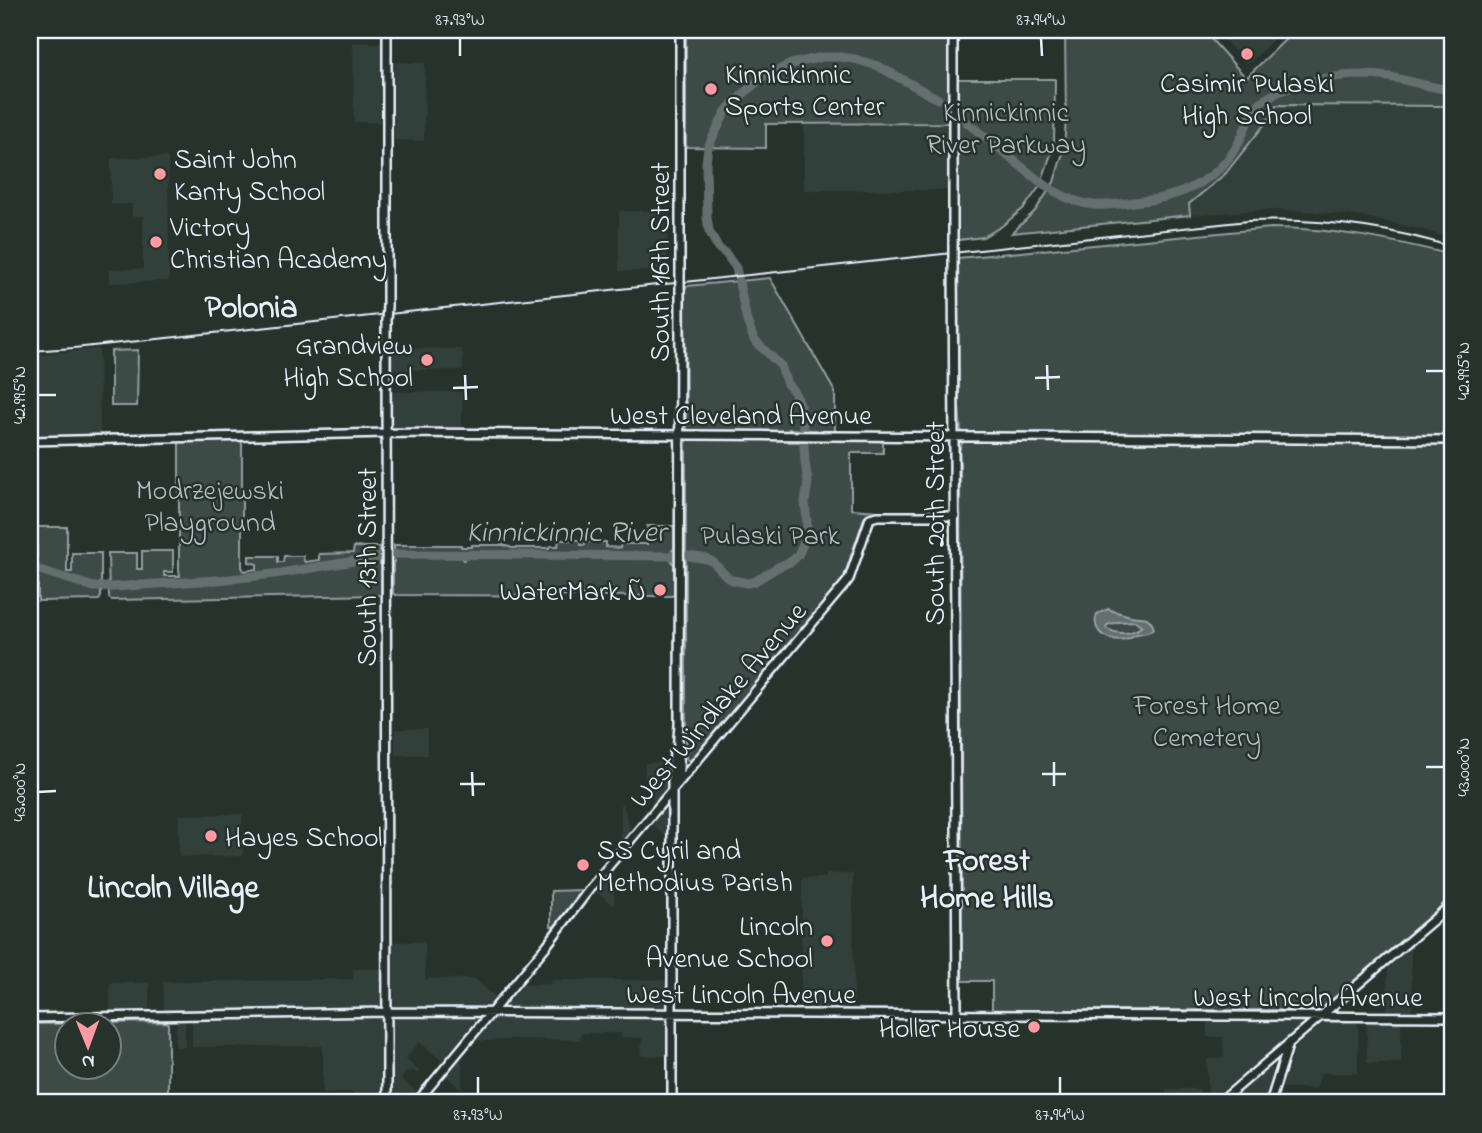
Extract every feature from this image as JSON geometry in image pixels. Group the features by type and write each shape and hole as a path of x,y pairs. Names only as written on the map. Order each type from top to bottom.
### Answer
{"street":[{"name":"South 13th Street","path":"387,30 387,1103"},
{"name":"South 16th Street","path":"672,1103 673,789 674,753 679,751 680,724 680,30"},
{"name":"South 20th Street","path":"953,30 957,1015"},
{"name":"West Cleveland Avenue","path":"30,441 387,433 1452,440"},
{"name":"West Windlake Avenue","path":"416,1103 547,945 591,887 846,583 870,517 955,516"},
{"path":"679,751 684,762 693,764"},
{"path":"1219,1103 1452,904"},
{"name":"West Lincoln Avenue","path":"30,1018 387,1012 1452,1017"},
{"path":"1270,1103 1288,1045"},
{"path":"1264,1066 1272,1066 1279,1075"}],"shaded area":[{"path":"394,30 424,30 424,36 394,36"},
{"name":"Casimir Pulaski High School","path":"1214,30 1282,30 1247,63"},
{"path":"353,43 382,43 380,122 354,122"},
{"path":"394,62 425,63 424,141 394,140"},
{"path":"1275,105 1452,106 1452,239 1365,217 1305,211 1265,210 1190,215 1189,204 1225,174 1275,110"},
{"path":"804,123 949,123 949,190 804,190"},
{"name":"Victory Christian Academy","path":"168,157 169,281 110,283 110,269 143,269 143,216 132,216 132,204 111,204 111,158"},
{"path":"619,211 668,211 667,271 619,271"},
{"name":"Grandview High School","path":"392,348 462,349 463,370 392,370"},
{"path":"99,349 100,436 30,437 30,355"},
{"path":"392,392 462,392 462,428 394,429"},
{"path":"1108,609 1145,618 1154,629 1116,640 1100,632 1096,621 1097,614","holes":["1135,621 1142,626 1124,633 1106,628 1107,625 1118,622"]},
{"path":"395,729 427,729 427,755 395,755"},
{"path":"671,762 669,786 654,805 645,777 645,763"},
{"path":"621,804 631,833 623,841 621,838"},
{"path":"668,806 669,840 651,823"},
{"name":"Hayes School","path":"242,814 243,856 179,857 179,815"},
{"path":"611,872 614,874 614,906 595,891"},
{"name":"Lincoln Avenue School","path":"826,874 853,874 854,1009 805,1009 801,1006 802,878 826,878"},
{"path":"393,942 425,942 425,979 475,979 496,998 489,1006 484,1007 394,1006"},
{"path":"1411,947 1412,1012 1387,1012 1388,967"},
{"path":"353,969 382,969 381,1007 164,1011 163,982 353,979"},
{"path":"551,980 669,980 669,1007 503,1006 519,985 550,984"},
{"path":"110,983 149,983 149,1011 110,1010"},
{"path":"379,1017 382,1022 381,1103 354,1103 354,1092 323,1093 323,1046 192,1047 192,1021"},
{"path":"393,1017 477,1020 476,1025 444,1062 419,1042 406,1059 419,1071 417,1074 414,1071 406,1072 401,1079 418,1093 410,1103 392,1103"},
{"path":"493,1018 666,1019 667,1056 641,1056 642,1038 621,1037 621,1033 581,1033 580,1040 474,1041"},
{"path":"179,1021 185,1021 185,1047 175,1047"},
{"path":"1209,1022 1305,1023 1208,1103 1207,1059 1224,1058 1223,1037 1207,1037"},
{"path":"1325,1022 1358,1024 1358,1073 1321,1073 1316,1088 1281,1088 1296,1045"},
{"path":"1370,1022 1401,1022 1401,1063 1367,1063 1367,1025"},
{"path":"460,1058 462,1062 462,1090 445,1075"},
{"path":"1269,1068 1273,1069 1274,1073 1263,1103 1227,1103"},
{"path":"1166,1089 1200,1089 1200,1103 1166,1103"}],"green space":[{"path":"686,30 948,30 949,123 766,124 766,148 686,147"},
{"name":"Kinnickinnic River Parkway","path":"1065,30 1203,30 1246,78 1295,30 1452,30 1452,106 1276,105 1276,110 1225,174 1189,204 1190,215 1012,233 1035,211 1054,182 1064,149"},
{"name":"Kinnickinnic River Parkway","path":"957,79 1055,79 1054,145 1040,186 1024,208 1002,226 983,237 958,240"},
{"path":"1271,228 1362,236 1452,255 1452,436 961,431 958,258"},
{"path":"770,278 835,392 835,433 789,429 789,432 688,430 685,289 687,286"},
{"path":"138,350 137,406 111,406 111,351"},
{"name":"Pulaski Park","path":"692,439 789,442 880,440 883,443 883,453 851,453 851,509 879,511 864,518 843,579 689,761 686,758 686,443"},
{"name":"Forest Home Cemetery","path":"967,441 1452,444 1452,895 1320,1010 992,1010 992,981 962,981 960,446"},
{"name":"Modrzejewski Playground","path":"242,442 244,571 257,569 257,564 249,562 249,556 278,556 278,562 283,562 284,556 303,556 305,562 319,560 319,554 353,553 354,547 380,547 381,595 109,598 108,553 137,553 137,569 142,569 142,551 173,551 173,572 164,572 164,576 180,576 179,443"},
{"path":"647,526 674,526 672,596 393,593 394,545 504,545 512,548 549,548 558,546 559,540 580,540 581,545 585,545 585,542 606,542 606,547 620,548 621,544 647,544"},
{"path":"37,527 67,527 67,572 72,572 72,553 101,553 99,600 38,601 38,579 32,579 30,584 30,556 37,558"},
{"path":"580,890 580,894 554,927 551,926 551,891"},
{"path":"122,1023 168,1024 168,1103 30,1103 30,1024 52,1024 52,1080 122,1080"}],"waterway":[{"name":"Kinnickinnic River","path":"30,567 94,587 113,587 231,579 397,554 689,556 713,562 732,580 754,582 792,561 805,540 808,482 802,412 781,366 754,340 747,321 736,268 718,248 709,231 706,163 708,147 726,111 758,81 791,64 823,57 855,59 878,66 938,99"},
{"name":"Kinnickinnic River","path":"966,122 1040,182 1060,194 1082,203 1112,205 1163,198 1202,182 1232,154 1260,103 1293,86 1326,78 1375,75 1452,90"},
{"name":"Kinnickinnic River","path":"459,554 464,560"}],"railway":[{"path":"30,351 1248,221 1351,225 1452,247"}],"place":[{"name":"Casimir Pulaski High School","path":"1247,54"},
{"name":"Kinnickinnic Sports Center","path":"711,89"},
{"name":"Saint John Kanty School","path":"160,174"},
{"name":"Victory Christian Academy","path":"156,242"},
{"name":"Grandview High School","path":"427,360"},
{"name":"WaterMark Ñ","path":"660,590"},
{"name":"Hayes School","path":"211,836"},
{"name":"SS Cyril and Methodius Parish","path":"583,865"},
{"name":"Lincoln Avenue School","path":"827,941"},
{"name":"Holler House","path":"1034,1027"}],"district":[{"name":"Polonia","path":"251,306"},
{"name":"Forest Home Hills","path":"987,878"},
{"name":"Lincoln Village","path":"173,886"}]}
